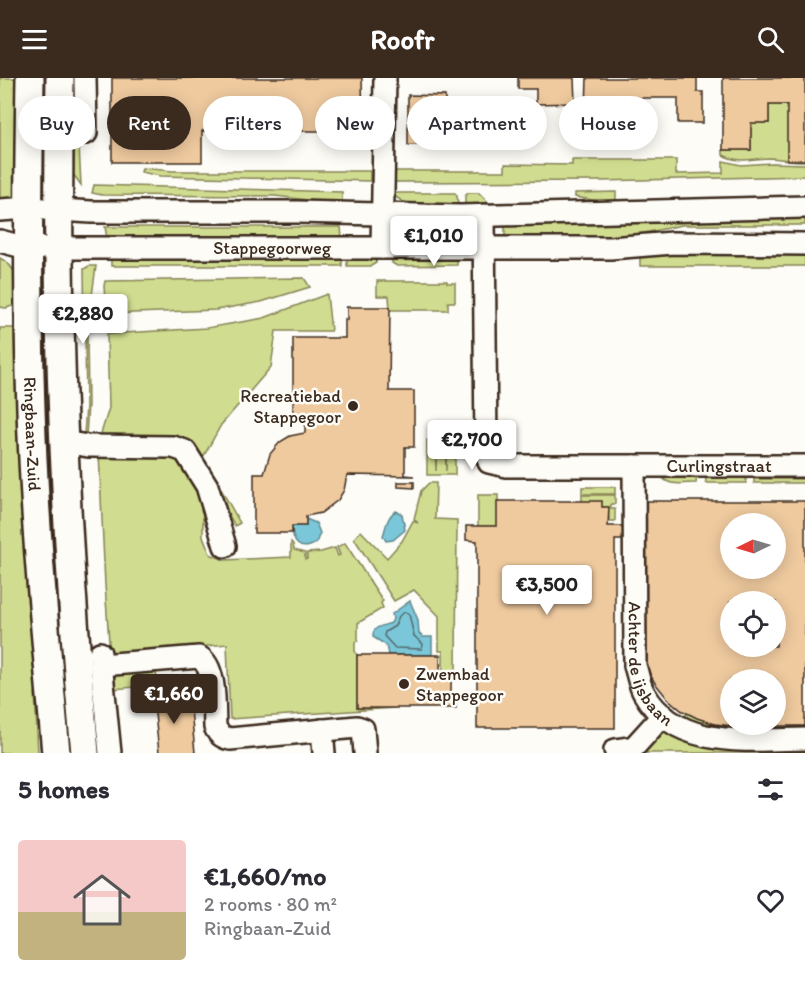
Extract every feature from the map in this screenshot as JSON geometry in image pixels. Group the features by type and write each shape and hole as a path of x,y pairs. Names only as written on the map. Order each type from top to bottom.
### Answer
{"main road":[{"name":"Ringbaan-Zuid","path":"30,78 27,248 33,460 41,589 56,753"},
{"name":"Ringbaan-Zuid","path":"69,80 59,210 63,442 70,576 85,753"}],"street":[{"path":"382,248 385,78"},
{"name":"Ringbaan-Zuid","path":"69,80 74,96"},
{"name":"Stappegoorweg","path":"0,210 29,208 484,215 805,207"},
{"path":"484,215 486,451 489,462 506,466 634,466"},
{"name":"Stappegoorweg","path":"0,241 27,248 59,249 610,248 673,243 805,244"},
{"name":"Ringbaan-Zuid","path":"63,442 88,446 173,447 185,451 207,486 225,546"},
{"name":"Curlingstraat","path":"634,466 805,466"},
{"name":"Achter de ijsbaan","path":"634,466 635,666 643,691 656,710 686,731 718,740 805,739"},
{"path":"110,753 101,659 199,657 206,660 211,671 215,727 218,734 223,737 230,739 357,727 363,729 365,753"},
{"path":"615,750 634,747 663,714"},
{"path":"322,730 324,753"}],"green space":[{"path":"0,78 19,78 18,203 0,204"},
{"path":"76,85 77,96 73,96"},
{"path":"769,105 787,105 805,161 771,158 741,160 723,155 723,150 751,150 751,123 769,123"},
{"path":"72,150 79,150 81,185 71,171"},
{"path":"572,160 676,160 676,174 723,173 723,161 741,165 805,164 805,176 600,181 395,182 395,171 505,171 505,164 572,165"},
{"path":"142,168 172,171 370,171 370,181 160,176 141,172"},
{"path":"94,185 342,192 342,204 275,196 102,195 92,193"},
{"path":"616,192 616,204 575,197 575,193"},
{"path":"455,193 458,205 414,205 399,199 393,194"},
{"path":"468,193 479,193 489,203 465,205 465,196"},
{"path":"805,216 805,225 682,225 616,239 505,238 505,224"},
{"path":"458,223 457,238 397,238 394,236 395,225"},
{"path":"105,227 341,227 342,238 107,238"},
{"path":"640,255 805,255 805,266 640,266"},
{"path":"111,256 342,256 342,266 111,266"},
{"path":"347,256 376,256 376,263 371,266 347,266"},
{"path":"392,256 457,256 457,265 397,266 392,263"},
{"path":"0,258 11,267 18,283 19,304 6,308 0,307"},
{"path":"96,266 87,333 86,436 84,435 86,406 84,269"},
{"path":"304,278 310,287 261,302 216,310 106,314 105,281"},
{"path":"377,281 455,283 455,302 448,302 448,310 390,310 389,296 377,296"},
{"path":"39,284 47,284 76,753 64,753 54,649"},
{"path":"327,294 331,331 276,331 271,367 221,425 200,463 100,437 109,408 107,334 207,328 264,318"},
{"path":"0,328 15,328 29,593 45,753 41,753 35,692 38,753 0,753"},
{"path":"455,436 455,475 427,475 427,440 435,440 436,471 437,439 445,439 446,471 447,437"},
{"path":"99,453 177,454 203,491 203,536 210,554 224,560 291,557 291,542 294,550 305,553 305,559 307,559 307,553 335,548 338,556 340,555 337,547 345,543 383,601 381,603 383,608 358,623 358,641 355,642 357,708 395,708 230,719 227,644 110,656"},
{"path":"697,473 696,483 672,483 661,476"},
{"path":"705,473 746,473 746,483 706,483"},
{"path":"754,479 805,479 805,483 754,483"},
{"path":"216,480 240,523 235,526 211,483"},
{"path":"429,483 436,483 435,519 457,520 456,671 443,671 443,651 439,651 439,616 414,590 394,601 354,538 361,531 387,558 402,541 413,521 418,523 414,519 421,491"},
{"path":"582,487 615,487 615,494 582,494"},
{"path":"478,495 498,495 498,526 478,526"},
{"path":"582,495 615,495 615,504 611,504 611,508 615,509 615,521 609,521 608,507 582,507"},
{"path":"156,669 157,685 113,689 112,673"},
{"path":"687,713 720,724 720,728 711,728 684,718"},
{"path":"663,729 805,748 805,753 634,753"}],"water":[{"path":"396,511 402,514 405,530 393,540 386,541 383,536 386,525"},
{"path":"306,519 316,523 320,533 316,543 305,547 295,541 292,526"},
{"path":"410,601 418,620 419,634 422,637 432,637 432,655 388,655 386,645 373,637 373,633 376,629 391,623 392,614"}],"building":[{"path":"112,78 362,78 362,96 315,96 315,131 303,131 303,96 203,96 202,162 112,162 112,150 191,150 191,96 112,96"},
{"path":"518,78 574,78 575,96 559,96 559,103 547,104 547,96 536,96 536,89 518,89"},
{"path":"587,78 697,78 697,92 703,92 703,123 678,123 678,98 586,96"},
{"path":"723,78 805,78 805,160 787,160 787,105 769,105 769,123 751,123 751,150 723,150"},
{"name":"Recreatiebad Stappegoor","path":"345,307 390,307 389,391 414,391 414,447 405,447 405,475 414,476 347,475 344,490 338,500 321,513 306,516 306,526 292,526 292,533 254,533 254,474 264,474 270,454 280,442 290,436 305,433 305,421 293,421 293,338 345,338 347,308"},
{"path":"398,482 414,482 414,488 398,487"},
{"path":"497,501 602,501 602,507 609,507 608,526 627,526 627,540 615,540 615,728 477,728 477,541 466,540 466,526 497,526"},
{"path":"640,501 805,501 805,726 786,726 786,669 720,669 720,725 697,718 681,710 667,698 646,667 641,649 641,612 646,595 640,595"},
{"name":"Zwembad Stappegoor","path":"357,655 440,655 440,675 451,675 451,694 456,693 456,708 357,708"},
{"path":"169,692 170,700 190,698 195,753 159,753 153,694"}],"place":[{"name":"Recreatiebad Stappegoor","path":"353,406"},
{"name":"Zwembad Stappegoor","path":"404,684"}]}
